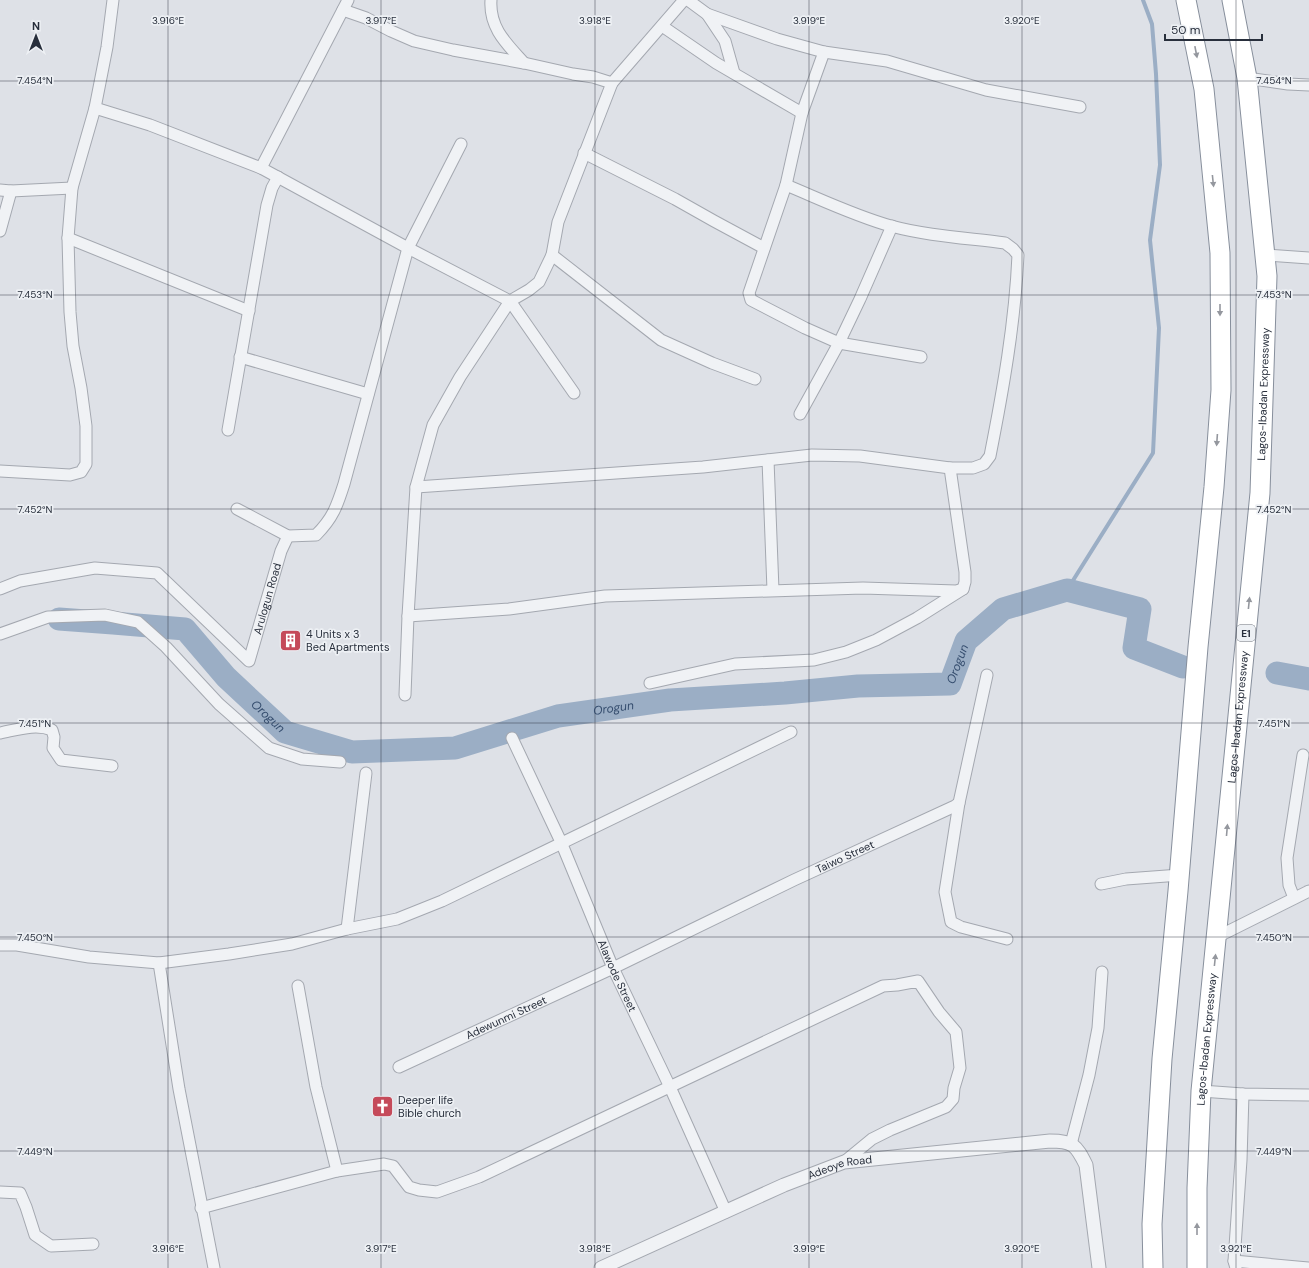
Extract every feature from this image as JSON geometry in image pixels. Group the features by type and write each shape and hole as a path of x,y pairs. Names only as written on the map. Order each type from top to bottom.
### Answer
{"highway":[{"path":"1153,1268 1152,1224 1162,1059 1180,875 1198,647 1214,487 1221,390 1219,245 1204,89 1186,0"},
{"name":"Lagos-Ibadan Expressway","path":"1197,1268 1197,1188 1201,1091 1260,493 1267,276 1248,78 1232,0"}],"street":[{"path":"0,471 70,475 81,472 86,464 86,426 73,346 70,312 68,238 72,188 95,108 107,47 113,0"},
{"path":"261,168 348,0"},
{"path":"491,0 491,15 501,37 524,62"},
{"path":"405,695 416,487 433,425 460,377 510,301 529,290 539,282 552,254 558,222 612,83 684,0"},
{"path":"688,0 707,14 777,39 824,52 887,61 986,90 1080,107"},
{"path":"343,10 366,18 414,41 453,50 524,62 573,74 594,77 612,83"},
{"path":"707,14 725,41 734,73"},
{"path":"662,26 716,63 802,114"},
{"path":"824,52 802,114 786,185 749,294 751,300 805,328 839,343 921,357"},
{"path":"1248,78 1288,84 1309,85"},
{"path":"95,108 150,125 261,168 408,248 510,301 574,393"},
{"path":"237,509 288,536 316,535 326,525 336,510 408,248 461,144"},
{"path":"584,153 675,199 764,248"},
{"path":"228,430 267,205 272,188 278,177"},
{"path":"416,487 703,467 812,455 860,456 950,468 973,468 984,464 990,456 1004,388 1010,344 1018,255 1013,248 1005,243 938,235 892,226 786,185"},
{"path":"0,231 5,190 72,188"},
{"path":"800,414 839,343 860,300 892,226"},
{"path":"68,238 249,311"},
{"path":"552,254 661,340 712,363 755,379"},
{"path":"1265,255 1309,258"},
{"path":"240,357 368,394"},
{"path":"768,460 773,590"},
{"path":"650,683 735,664 814,660 846,652 876,640 917,618 963,589 965,572 950,468"},
{"name":"Arulogun Road","path":"0,589 20,581 95,568 157,573 249,662 281,551 288,536"},
{"path":"408,616 509,609 605,596 863,588 956,591 963,589"},
{"path":"0,634 48,617 105,615 138,622 166,647 218,704 269,748 302,759 340,762"},
{"path":"987,675 959,803 945,892 951,922 961,927 1007,939"},
{"path":"0,733 32,727 48,728 52,730 54,737 53,748 61,760 112,766"},
{"path":"0,945 17,945 89,957 159,963 292,944 347,929 397,919 442,901 561,842 791,732"},
{"name":"Alawode Street","path":"512,738 561,842 613,968 670,1087 726,1212"},
{"path":"1294,898 1289,885 1287,858 1303,755"},
{"path":"347,929 366,773"},
{"name":"Taiwo Street","path":"613,968 794,880 949,810 959,803"},
{"path":"1101,884 1126,878 1180,875"},
{"path":"1217,937 1309,890"},
{"path":"159,963 179,1089 201,1208 214,1268"},
{"name":"Adewunmi Street","path":"399,1067 613,968"},
{"path":"1096,1267 1086,1165 1079,1151 1071,1144 1089,1075 1098,1028 1102,972"},
{"path":"201,1208 337,1170 389,1164 393,1166 400,1174 409,1187 437,1192 479,1177 883,986 918,981 938,1012 956,1032 960,1068 954,1088 953,1099 946,1107 872,1139 844,1162"},
{"path":"298,986 316,1087 337,1170"},
{"path":"1201,1091 1243,1094 1309,1094"},
{"path":"1243,1094 1235,1265 1308,1268"},
{"name":"Adeoye Road","path":"601,1268 796,1180 844,1162 1050,1141 1060,1141 1071,1144"},
{"path":"0,1192 20,1193 26,1207 34,1235 51,1246 93,1244"}],"waterway":[{"path":"1067,590 1153,453 1159,328 1150,240 1160,165 1152,24 1143,0"},
{"name":"Orogun","path":"59,619 185,629 226,677 285,732 352,752 455,748 558,716 670,700 785,693 858,686 950,684 966,641 1003,609 1067,590 1140,609 1134,648 1183,667"},
{"name":"Orogun","path":"1277,673 1309,679"}],"place":[{"name":"4 Units x 3 Bed Apartments","path":"291,640"},
{"name":"Deeper life Bible church","path":"383,1106"}]}
